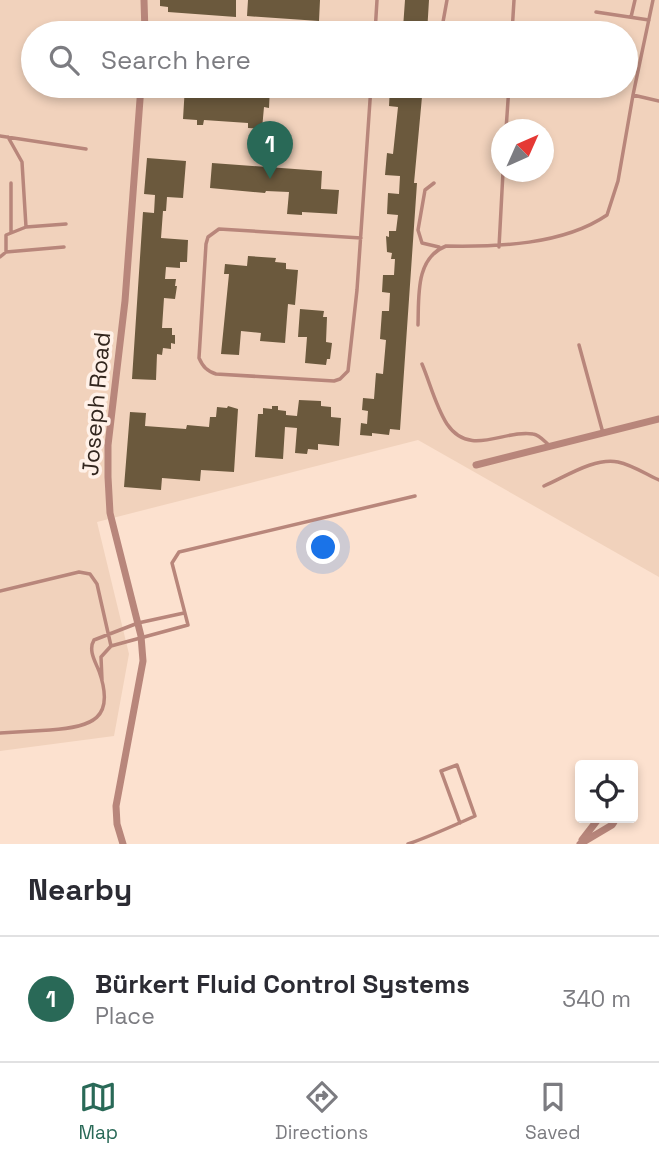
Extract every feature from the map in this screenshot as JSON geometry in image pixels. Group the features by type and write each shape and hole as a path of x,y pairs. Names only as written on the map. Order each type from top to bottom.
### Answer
{"street":[{"path":"144,0 145,21"},
{"name":"Joseph Road","path":"123,844 117,824 117,806 143,661 141,636 110,513 108,445 125,300 140,98"},
{"path":"476,465 659,419"},
{"path":"579,844 594,823"},
{"path":"579,844 613,823"}],"lane":[{"path":"376,21 377,0"},
{"path":"444,21 447,0"},
{"path":"513,21 514,0"},
{"path":"631,17 635,0"},
{"path":"638,72 653,0"},
{"path":"596,12 649,20"},
{"path":"638,96 659,101"},
{"path":"361,237 219,229 213,232 206,244 199,358 202,365 216,374 334,382 348,371 361,237 371,98"},
{"path":"507,119 508,98"},
{"path":"418,325 422,273 429,258 441,248 499,247 561,234 607,215 618,181 632,98"},
{"path":"0,136 86,149"},
{"path":"8,137 22,162 26,227"},
{"path":"499,247 502,182"},
{"path":"11,183 12,232"},
{"path":"434,183 425,190 418,230 422,243 441,248"},
{"path":"6,252 5,237 12,232 26,227 66,224"},
{"path":"0,257 6,252 64,247"},
{"path":"579,345 603,433"},
{"path":"422,364 446,422 462,437 477,442 534,434 550,446"},
{"path":"544,486 591,465 611,461 623,463 659,480"},
{"path":"102,680 101,657 111,646 188,625 172,563 178,552 415,496"},
{"path":"0,591 85,572 94,578 97,584 111,646"},
{"path":"0,733 71,729 88,725 98,717 104,706 105,693 91,645 98,637 185,613"},
{"path":"408,844 460,823 475,816 457,765 441,771 460,823"}],"shaded area":[{"path":"0,0 659,0 659,577 418,440 97,522 129,654 114,736 0,751"}],"building":[{"path":"160,0 236,0 236,17 168,12 168,7 160,6"},
{"path":"248,0 320,0 319,21 247,16"},
{"path":"405,0 429,0 428,21 404,21"},
{"path":"184,98 269,98 269,108 264,107 262,129 248,128 248,123 204,120 203,125 197,125 197,120 183,119"},
{"path":"389,98 422,98 414,183 417,183 400,430 390,429 389,435 372,433 372,436 360,435 361,423 367,424 368,411 362,410 363,398 374,399 376,373 383,374 386,340 380,339 382,311 389,311 390,293 382,292 383,275 394,275 395,259 391,259 392,253 387,252 386,236 389,237 389,231 396,231 398,215 387,214 388,193 399,194 400,176 385,175 387,153 393,154 398,107 389,106"},
{"path":"147,158 186,161 183,198 167,197 166,211 163,211 161,238 188,240 187,262 180,262 180,268 166,267 165,279 176,279 177,286 175,299 164,298 162,328 172,328 175,344 171,343 171,349 163,348 162,355 157,354 156,380 132,379 143,212 154,213 155,195 144,194"},
{"path":"212,163 322,171 321,189 339,190 337,214 287,214 289,192 265,193 210,188"},
{"path":"248,256 276,258 275,262 286,263 286,269 298,270 295,305 288,304 285,343 260,341 261,333 241,331 239,355 221,354 229,274 224,274 225,264 247,266"},
{"path":"300,309 324,311 323,317 327,317 326,342 332,343 330,359 327,359 326,365 305,363 307,337 298,337"},
{"path":"299,400 321,401 321,406 331,407 331,417 341,418 339,446 318,444 318,450 308,449 307,454 295,453 297,428 285,427 283,459 255,457 258,414 263,414 263,408 272,409 272,406 278,406 278,410 286,411 286,415 297,416"},
{"path":"217,407 238,409 234,472 201,470 200,481 162,478 161,490 124,487 130,412 146,413 145,426 186,429 187,425 209,427 210,417 216,417"}],"place":[{"name":"Bürkert Fluid Control Systems","path":"270,179"}]}
